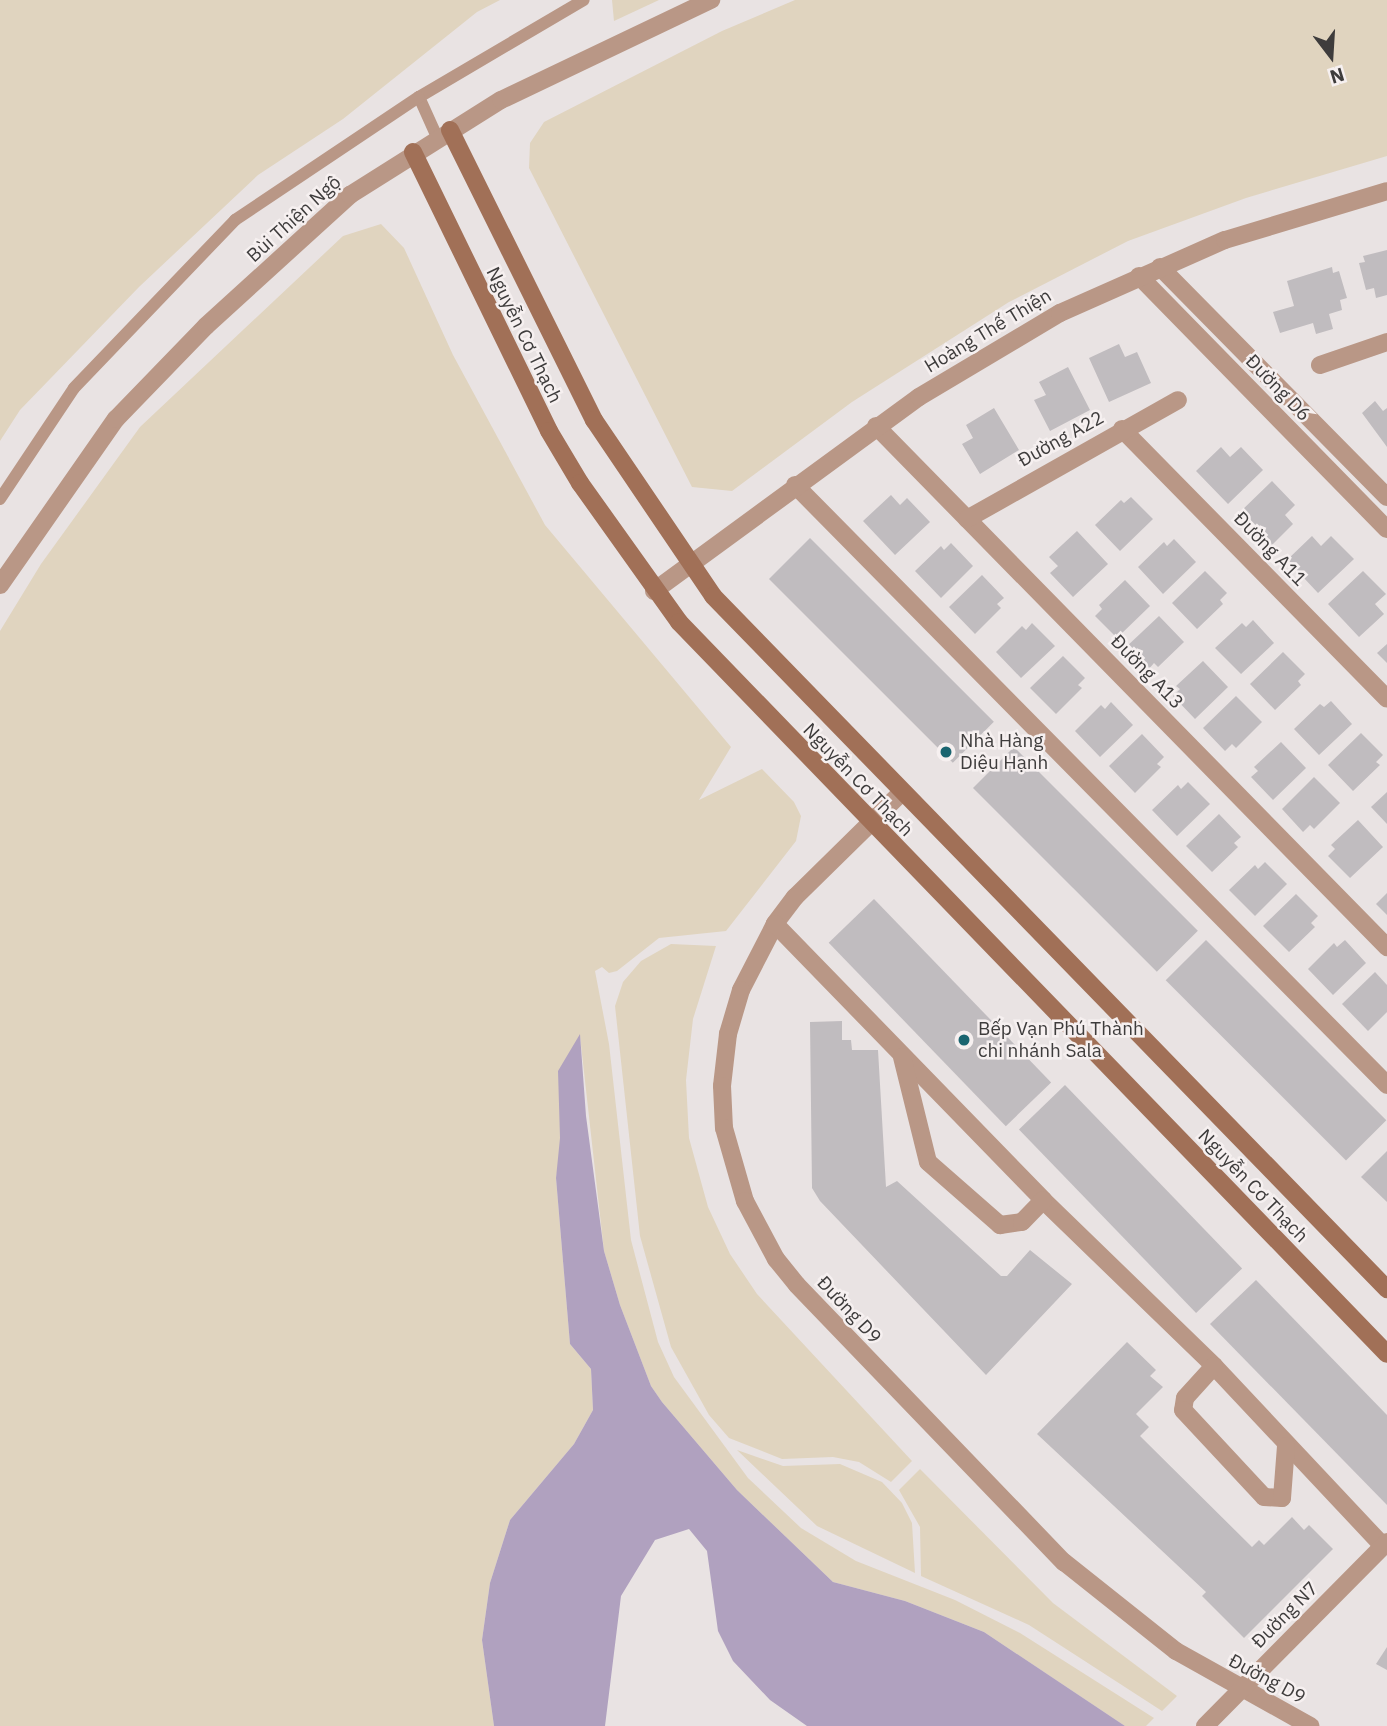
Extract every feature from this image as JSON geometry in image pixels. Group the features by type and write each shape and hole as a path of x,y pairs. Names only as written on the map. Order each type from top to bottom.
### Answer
{"main road":[{"name":"Nguyễn Cơ Thạch","path":"444,133 587,409 688,564 713,596 1387,1289"},
{"name":"Nguyễn Cơ Thạch","path":"413,152 549,431 654,591 732,681 1387,1353"}],"street":[{"name":"Bùi Thiện Ngộ","path":"0,584 116,419 206,326 350,195 413,152 501,100 711,0"},
{"name":"Hoàng Thế Thiện","path":"654,591 876,426 1000,346 1160,267 1274,223 1387,191"},
{"name":"Đường D6","path":"1160,267 1387,497"},
{"name":"Đường D6","path":"1139,276 1387,529"},
{"path":"1320,365 1387,342"},
{"name":"Đường A22","path":"967,519 1122,429 1178,400"},
{"name":"Đường A13","path":"876,426 1387,947"},
{"name":"Đường A11","path":"1122,429 1387,699"},
{"path":"795,485 1387,1085"},
{"name":"Đường D9","path":"902,792 814,877 775,924 751,966 732,1014 722,1086 732,1165 745,1201 776,1259 969,1468 1065,1562 1176,1651 1240,1690 1310,1726"},
{"path":"775,924 1043,1200 1214,1366 1286,1446 1385,1544"},
{"path":"902,1056 928,1162 1000,1225 1021,1222 1043,1200"},
{"path":"1214,1366 1185,1398 1183,1410 1264,1497 1282,1499 1286,1446"},
{"name":"Đường N7","path":"1209,1722 1385,1544"}],"lane":[{"path":"0,499 74,388 235,219 472,62 584,0"},
{"path":"419,97 444,133"}],"shaded area":[{"path":"0,0 500,0 477,12 343,119 258,175 139,287 20,410 0,441"},
{"path":"612,0 659,0 614,21"},
{"path":"795,0 1387,0 1387,156 1246,198 1128,241 1009,302 852,402 732,491 692,487 529,168 530,143 544,122 722,31"},
{"path":"381,224 404,248 453,355 545,525 731,747 699,800 762,769 794,802 801,816 796,841 726,931 659,938 617,971 609,973 602,967 595,971 609,1044 631,1240 658,1342 674,1377 748,1478 801,1528 856,1561 955,1600 1020,1633 1154,1718 1146,1726 1125,1726 984,1632 905,1601 833,1582 737,1490 662,1402 651,1386 620,1305 604,1251 580,1036 556,1178 570,1344 591,1369 593,1410 574,1444 510,1520 490,1583 482,1640 494,1726 0,1726 0,631 41,564 140,427 343,236"},
{"path":"671,944 716,946 693,1019 686,1080 689,1138 708,1207 730,1254 757,1294 912,1461 891,1482 859,1462 833,1457 782,1459 729,1438 709,1415 671,1347 640,1236 615,1006 623,982 641,961"},
{"path":"580,1034 586,1116 604,1251 620,1305 651,1386 662,1402 737,1490 833,1582 905,1601 984,1632 1125,1726 807,1726 770,1700 733,1661 718,1631 707,1551 689,1529 655,1540 621,1596 605,1726 494,1726 482,1640 490,1583 510,1520 574,1444 593,1410 591,1369 570,1344 556,1178 560,1138 558,1071"},
{"path":"737,1450 783,1466 840,1464 882,1482 902,1503 912,1523 915,1573 817,1526"},
{"path":"920,1469 1053,1603 1177,1696 1162,1711 1029,1625 921,1576 920,1527 899,1490"}],"building":[{"path":"1387,250 1387,295 1376,298 1374,288 1366,290 1359,263 1365,262 1363,256"},
{"path":"1332,267 1333,273 1339,271 1347,298 1340,300 1342,310 1329,314 1333,329 1316,334 1313,323 1280,333 1273,312 1294,306 1287,281"},
{"path":"1119,344 1125,357 1137,352 1151,383 1109,402 1089,358"},
{"path":"1068,367 1090,410 1050,431 1034,400 1046,395 1039,382"},
{"path":"1375,401 1383,411 1387,408 1387,447 1362,413"},
{"path":"994,408 1019,450 980,474 962,444 973,438 966,425"},
{"path":"1221,447 1230,457 1241,447 1263,470 1228,504 1196,471"},
{"path":"1272,481 1295,505 1285,515 1293,524 1269,548 1237,515"},
{"path":"891,495 900,505 907,498 930,522 895,555 863,521"},
{"path":"1131,497 1153,519 1120,551 1095,525 1121,500 1124,503"},
{"path":"1077,531 1108,564 1073,597 1050,573 1058,566 1049,557"},
{"path":"1312,536 1321,546 1331,536 1354,559 1318,593 1287,560"},
{"path":"810,538 994,722 953,763 769,579"},
{"path":"1174,539 1196,562 1163,594 1138,567 1164,542 1167,546"},
{"path":"951,543 973,566 941,598 915,571 941,546 944,550"},
{"path":"1205,571 1227,593 1220,600 1223,604 1197,629 1172,603"},
{"path":"1363,571 1386,594 1375,604 1384,614 1359,637 1328,604"},
{"path":"982,575 1004,598 997,604 1001,608 975,634 949,607"},
{"path":"1125,580 1150,606 1117,638 1095,616 1102,609 1099,605"},
{"path":"1159,616 1184,642 1158,667 1154,663 1148,670 1125,648"},
{"path":"1253,620 1274,643 1241,674 1215,648 1242,623 1246,627"},
{"path":"1032,623 1055,646 1021,678 996,652 1022,626 1026,630"},
{"path":"1387,644 1387,663 1377,653"},
{"path":"1283,652 1305,674 1298,681 1301,685 1275,710 1250,684"},
{"path":"1063,656 1085,678 1078,685 1082,688 1056,714 1030,688"},
{"path":"1203,661 1228,687 1195,719 1173,696 1180,689 1176,686"},
{"path":"1236,696 1262,722 1236,748 1232,744 1225,751 1203,728"},
{"path":"1331,701 1352,724 1319,755 1294,729 1320,704 1324,707"},
{"path":"1111,702 1133,725 1100,757 1075,731 1101,705 1105,709"},
{"path":"1361,733 1383,755 1376,762 1380,765 1353,791 1328,765"},
{"path":"1142,734 1164,757 1157,764 1161,767 1135,793 1109,766"},
{"path":"1281,742 1306,768 1273,800 1251,777 1258,771 1254,767"},
{"path":"1014,747 1198,931 1157,972 973,788"},
{"path":"1314,777 1340,803 1314,829 1310,825 1303,832 1282,809"},
{"path":"1188,782 1210,804 1177,836 1152,810 1178,785 1181,789"},
{"path":"1387,792 1387,824 1371,807"},
{"path":"1219,814 1241,837 1234,843 1238,847 1212,872 1186,846"},
{"path":"1358,820 1383,847 1350,878 1328,856 1335,849 1331,845"},
{"path":"1265,862 1287,884 1255,916 1229,890 1255,865 1258,869"},
{"path":"1387,893 1387,915 1376,904"},
{"path":"1296,894 1318,916 1311,923 1315,927 1289,952 1263,926"},
{"path":"874,899 1051,1082 1006,1126 829,943"},
{"path":"1206,940 1386,1120 1346,1161 1166,980"},
{"path":"1345,940 1366,963 1333,995 1308,969 1334,943 1337,947"},
{"path":"1375,972 1387,985 1387,1012 1368,1031 1342,1004"},
{"path":"842,1021 842,1040 851,1040 852,1050 878,1050 886,1187 897,1181 1001,1276 1007,1276 1030,1250 1072,1284 986,1375 820,1201 812,1188 810,1022"},
{"path":"1065,1085 1242,1268 1196,1313 1019,1129"},
{"path":"1387,1151 1387,1202 1361,1177"},
{"path":"1256,1280 1387,1415 1387,1505 1210,1324"},
{"path":"1127,1342 1156,1370 1150,1376 1163,1387 1136,1414 1149,1427 1140,1436 1252,1547 1259,1540 1264,1545 1292,1517 1304,1530 1309,1525 1333,1549 1244,1638 1202,1596 1206,1592 1037,1434"},
{"path":"1387,1647 1387,1670 1376,1664"}],"place":[{"name":"Nhà Hàng Diệu Hạnh","path":"946,752"},
{"name":"Bếp Vạn Phú Thành chi nhánh Sala","path":"964,1040"}]}
